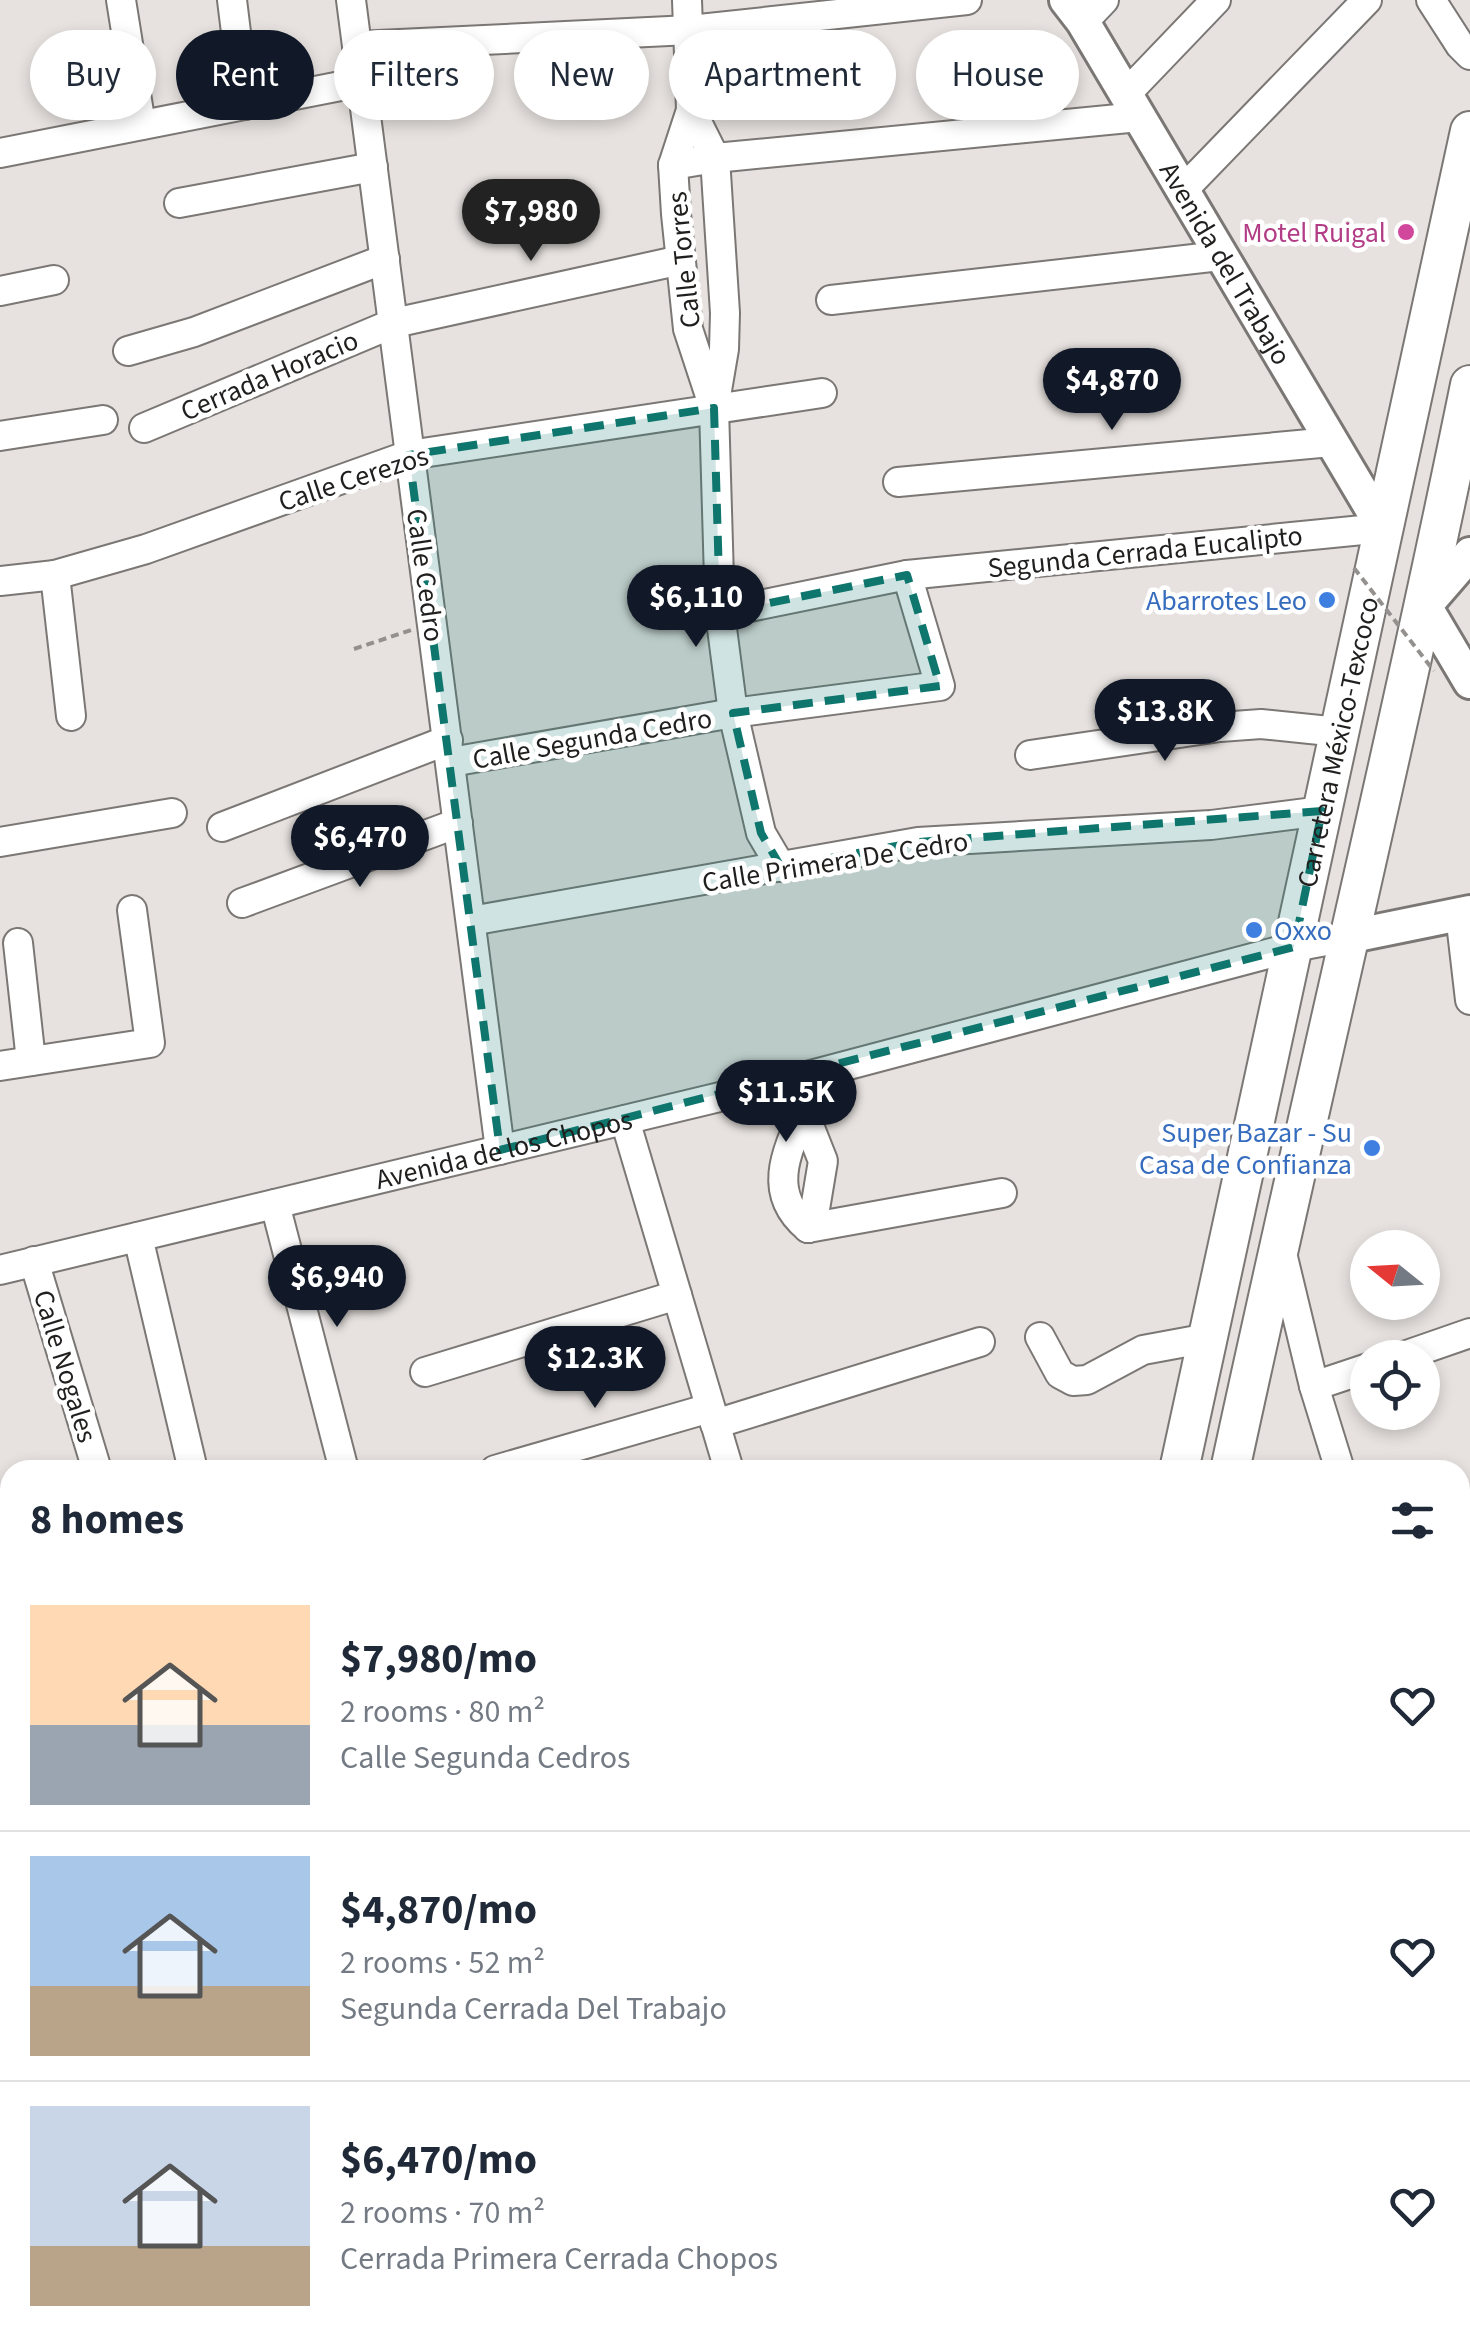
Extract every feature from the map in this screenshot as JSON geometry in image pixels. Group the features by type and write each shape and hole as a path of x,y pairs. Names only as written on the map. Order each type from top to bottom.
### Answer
{"highway":[{"name":"Carretera México-Texcoco","path":"1180,1460 1470,131"},
{"name":"Carretera México-Texcoco","path":"1232,1460 1347,937 1425,606 1470,385"}],"main road":[{"name":"Avenida del Trabajo","path":"1085,7 1132,106 1383,528"},
{"path":"1470,554 1425,606 1470,682"},
{"name":"Avenida de los Chopos","path":"1347,937 1465,913"}],"street":[{"path":"120,0 142,126"},
{"path":"232,0 236,30"},
{"name":"Calle Cedro","path":"351,0 355,30"},
{"name":"Calle Torres","path":"686,0 690,30"},
{"path":"690,30 967,0"},
{"path":"673,165 1132,106 1216,0"},
{"path":"1182,191 1367,0"},
{"path":"1431,0 1470,55"},
{"path":"494,39 669,31"},
{"path":"0,153 176,119"},
{"name":"Calle Cedro","path":"366,120 500,1150"},
{"name":"Calle Torres","path":"688,120 673,165 681,260 688,329 714,408"},
{"name":"Calle Torres","path":"696,120 715,158 725,314 724,350 714,408 720,613 733,713 761,833 781,867"},
{"path":"179,203 373,168"},
{"path":"831,300 1220,256"},
{"path":"128,351 194,332 385,259"},
{"name":"Cerrada Horacio","path":"144,428 394,323 681,260"},
{"path":"0,291 54,280"},
{"name":"Calle Cerezos","path":"0,581 55,575 146,549 409,454 822,393"},
{"path":"0,436 103,420"},
{"path":"898,482 1331,442"},
{"name":"Segunda Cerrada Eucalipto","path":"720,613 907,575 1383,528"},
{"path":"55,575 71,716"},
{"path":"733,713 940,686 907,575"},
{"name":"Calle Segunda Cedro","path":"222,828 449,751 733,713"},
{"path":"1030,755 1220,727 1261,724 1339,732"},
{"name":"Calle Primera De Cedro","path":"471,921 918,842 1211,825 1322,811"},
{"path":"0,842 172,813"},
{"path":"242,903 458,823"},
{"path":"0,1066 150,1043 132,910"},
{"path":"1465,913 1470,1000"},
{"name":"Avenida de los Chopos","path":"0,1270 807,1076 1294,947 1347,937"},
{"path":"18,943 31,1061"},
{"path":"807,1076 804,1112 783,1169 784,1197 793,1216 808,1228 1002,1192"},
{"path":"804,1112 823,1161 814,1215 808,1228"},
{"path":"625,1120 726,1460"},
{"path":"275,1204 341,1460"},
{"path":"138,1236 191,1460"},
{"path":"1279,1243 1314,1386 1337,1460"},
{"name":"Calle Nogales","path":"34,1262 94,1460"},
{"path":"425,1372 676,1295"},
{"path":"1440,1343 1470,1333"},
{"path":"1040,1338 1060,1374 1073,1381 1087,1380 1143,1350 1208,1338"},
{"path":"535,1460 713,1416 980,1342"},
{"path":"1314,1386 1350,1374"}],"path":[{"path":"1354,568 1434,671"},
{"path":"354,650 432,622"}],"highlighted area":[{"path":"714,408 720,613 907,575 940,686 733,713 761,833 781,867 918,842 1322,811 1294,947 500,1150 409,455"}],"place":[{"name":"Motel Ruigal","path":"1406,232"},
{"name":"Abarrotes Leo","path":"1327,600"},
{"name":"Oxxo","path":"1254,930"},
{"name":"Super Bazar - Su Casa de Confianza","path":"1372,1148"}]}
